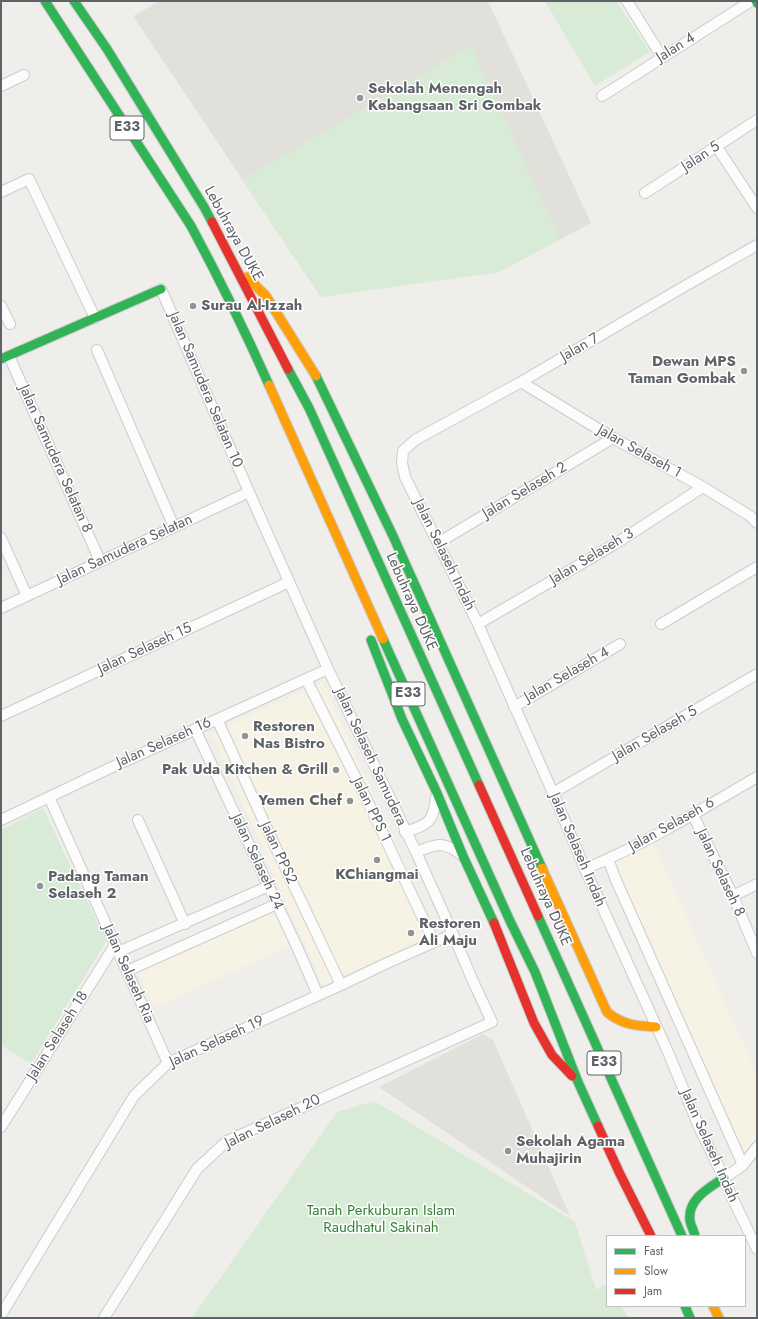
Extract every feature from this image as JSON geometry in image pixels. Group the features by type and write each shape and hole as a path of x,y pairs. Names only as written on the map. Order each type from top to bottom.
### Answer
{"main road":[{"name":"E33","path":"45,1 191,226 251,345 510,921 535,972 578,1082 620,1174 650,1235"},
{"name":"Lebuhraya DUKE","path":"74,1 96,33 204,208 309,408 682,1235"},
{"path":"80,1 96,33"},
{"path":"237,269 253,282 266,296 316,375 394,536 607,1012 614,1019 623,1023 637,1026 656,1027"},
{"path":"5,358 161,289"},
{"path":"324,509 360,612"},
{"path":"369,633 402,719 437,793 463,856 494,923 534,1023 552,1055 578,1082"},
{"path":"695,1235 690,1219 691,1206 698,1195 724,1178"},
{"path":"685,1307 690,1318"},
{"path":"715,1307 721,1318"},
{"path":"718,1307 721,1318"}],"street":[{"path":"627,1 662,57"},
{"name":"Jalan 4","path":"602,96 750,1"},
{"path":"1,86 24,75"},
{"name":"Jalan 5","path":"645,193 757,120"},
{"path":"717,147 757,208"},
{"path":"1,192 29,179 95,318"},
{"name":"Jalan 7","path":"404,451 415,440 521,382 757,245"},
{"name":"Jalan Samudera Selatan 10","path":"161,289 249,492"},
{"path":"1,306 10,324"},
{"path":"97,350 174,527"},
{"name":"Jalan Samudera Selatan 8","path":"5,358 100,561"},
{"name":"Jalan Selaseh 1","path":"521,382 613,438 703,487 750,516 757,523"},
{"name":"Jalan Selaseh 2","path":"438,543 613,438"},
{"name":"Jalan Selaseh Indah","path":"404,451 402,464 405,477 478,624 585,869 668,1052 699,1127 757,1249"},
{"name":"Jalan Selaseh 3","path":"478,624 615,544 703,487"},
{"name":"Jalan Samudera Selatan","path":"1,608 249,492"},
{"name":"Jalan Selaseh Samudera","path":"249,492 328,669 454,934 472,979 492,1022"},
{"path":"1,538 27,596"},
{"path":"661,624 757,567"},
{"name":"Jalan Selaseh 15","path":"1,716 289,582"},
{"name":"Jalan Selaseh 4","path":"514,706 620,644"},
{"name":"Jalan Selaseh 16","path":"1,820 328,669"},
{"name":"Jalan Selaseh 5","path":"553,793 757,674"},
{"name":"Jalan PPS 1","path":"306,679 369,804 434,942"},
{"name":"Jalan PPS2","path":"217,719 341,986"},
{"name":"Jalan Selaseh 24","path":"196,729 318,995"},
{"name":"Jalan Selaseh 6","path":"585,869 648,840 757,777"},
{"path":"405,832 424,825 431,819 435,809 437,793"},
{"name":"Jalan Selaseh Ria","path":"49,797 168,1063"},
{"name":"Jalan Selaseh 8","path":"693,815 733,896 757,953"},
{"path":"138,820 185,924"},
{"path":"416,852 441,844 450,847 463,856"},
{"name":"Jalan Selaseh Indah","path":"608,859 743,1165"},
{"path":"733,896 757,884"},
{"path":"117,948 185,924 269,886"},
{"path":"127,971 277,904"},
{"name":"Jalan Selaseh 19","path":"1,1315 134,1096 168,1063 454,934"},
{"name":"Jalan Selaseh 18","path":"1,1127 117,948"},
{"name":"Jalan Selaseh 20","path":"104,1318 197,1169 227,1141 492,1022"},
{"path":"724,1178 743,1165 757,1147"}],"shaded area":[{"name":"Sekolah Menengah Kebangsaan Sri Gombak","path":"160,1 488,1 591,223 499,272 321,297 133,16"},
{"path":"323,682 436,934 323,985 211,733"},
{"path":"653,842 757,1075 757,1136 745,1153 614,862"},
{"path":"275,910 292,945 154,1007 138,972"},
{"name":"Sekolah Agama Muhajirin","path":"483,1034 493,1040 570,1216 379,1087"}],"green space":[{"path":"545,1 616,1 650,52 595,86"},
{"path":"471,45 560,239 499,272 321,297 242,180"},
{"name":"Padang Taman Selaseh 2","path":"43,808 106,941 31,1064 1,1045 1,830"},
{"name":"Tanah Perkuburan Islam Raudhatul Sakinah","path":"374,1101 575,1222 596,1290 605,1284 606,1307 622,1307 629,1318 192,1318 337,1112"}],"traffic: fast":[{"path":"45,1 191,226 232,305 269,385"},
{"path":"74,1 107,49 212,222"},
{"path":"1,359 161,289"},
{"path":"288,369 309,408 479,785"},
{"path":"316,376 393,536 542,868"},
{"path":"383,639 510,921 535,972 578,1082 598,1126"},
{"path":"371,640 402,719 437,793 463,856 494,923"},
{"path":"538,916 682,1235"},
{"path":"695,1235 690,1221 690,1213 695,1200 706,1190 724,1178"},
{"path":"685,1307 690,1318"}],"traffic: slow":[{"path":"247,277 266,296 316,376"},
{"path":"269,385 383,639"},
{"path":"542,868 607,1012 618,1020 624,1022 656,1027"},
{"path":"714,1307 719,1318"}],"traffic: jam":[{"path":"212,222 288,369"},
{"path":"479,785 538,916"},
{"path":"494,923 534,1023 552,1055 572,1076"},
{"path":"598,1126 650,1235"}],"place":[{"name":"Sekolah Menengah Kebangsaan Sri Gombak","path":"360,98"},
{"name":"Surau Al-Izzah","path":"193,306"},
{"name":"Dewan MPS Taman Gombak","path":"744,371"},
{"name":"Restoren Nas Bistro","path":"245,736"},
{"name":"Pak Uda Kitchen & Grill","path":"336,770"},
{"name":"Yemen Chef","path":"350,801"},
{"name":"KChiangmai","path":"377,860"},
{"name":"Padang Taman Selaseh 2","path":"40,886"},
{"name":"Restoren Ali Maju","path":"411,933"},
{"name":"Sekolah Agama Muhajirin","path":"508,1151"}]}
